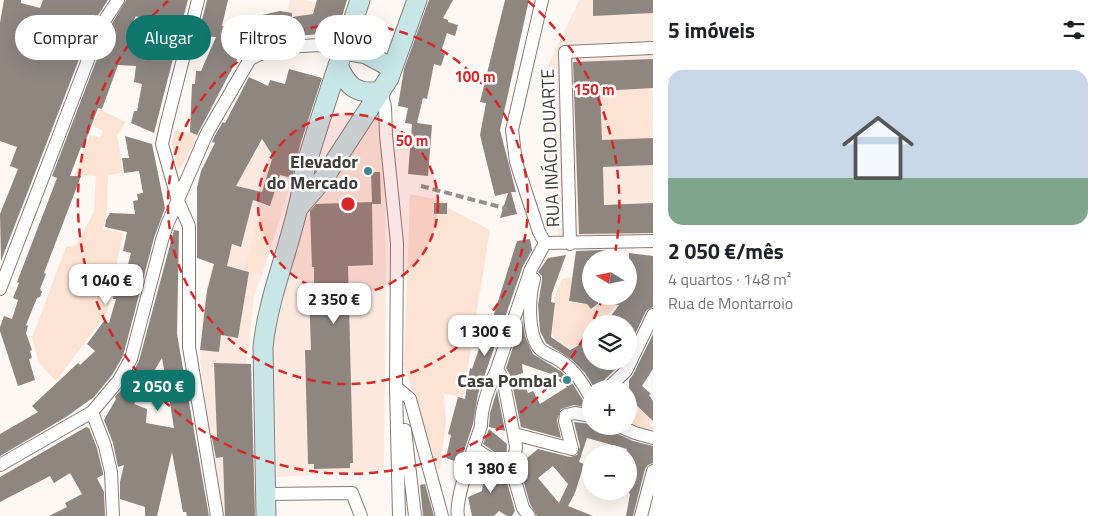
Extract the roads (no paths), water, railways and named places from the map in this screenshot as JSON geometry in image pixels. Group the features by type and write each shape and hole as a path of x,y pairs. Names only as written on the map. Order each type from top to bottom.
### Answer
{"main road":[{"path":"355,15 360,0"},
{"path":"299,207 324,178 389,78 417,0"},
{"path":"266,516 262,347 265,327 275,285 299,207 305,169 339,60"},
{"path":"340,60 342,77 350,85 357,90 369,93 381,91"},
{"path":"377,60 392,68"}],"street":[{"path":"0,289 101,26 118,0"},
{"path":"198,0 162,144 178,201 189,226 189,347 217,516"},
{"path":"542,0 512,130 516,162 539,232 545,243"},
{"path":"0,465 92,412 119,380 131,360 162,240 207,133 250,59 273,48 315,45"},
{"name":"RUA INÁCIO DUARTE","path":"570,244 565,52 653,48"},
{"path":"381,91 385,107 397,243 396,388 399,516"},
{"path":"545,243 653,241"},
{"path":"458,516 457,510 460,494 481,426 481,415 490,384 497,369 530,269 545,243"},
{"path":"530,269 534,277 530,304 533,333 540,348 562,362 579,377 582,382"},
{"path":"616,380 626,371 653,315"},
{"path":"641,341 653,348"},
{"path":"497,369 503,379 516,446 513,474 523,508 529,516"},
{"path":"396,388 410,398 442,516"},
{"path":"397,406 405,428 414,516"},
{"path":"92,412 105,446 111,472 113,516"},
{"path":"514,434 572,449 565,421 566,415 575,413 582,414"},
{"path":"637,434 653,438"},
{"path":"474,448 513,474"},
{"path":"641,516 653,471"},
{"path":"266,494 352,493 361,516"}],"railway":[{"path":"421,186 508,209"}],"place":[{"name":"Elevador do Mercado","path":"368,171"},
{"name":"Casa Pombal","path":"567,380"}]}
